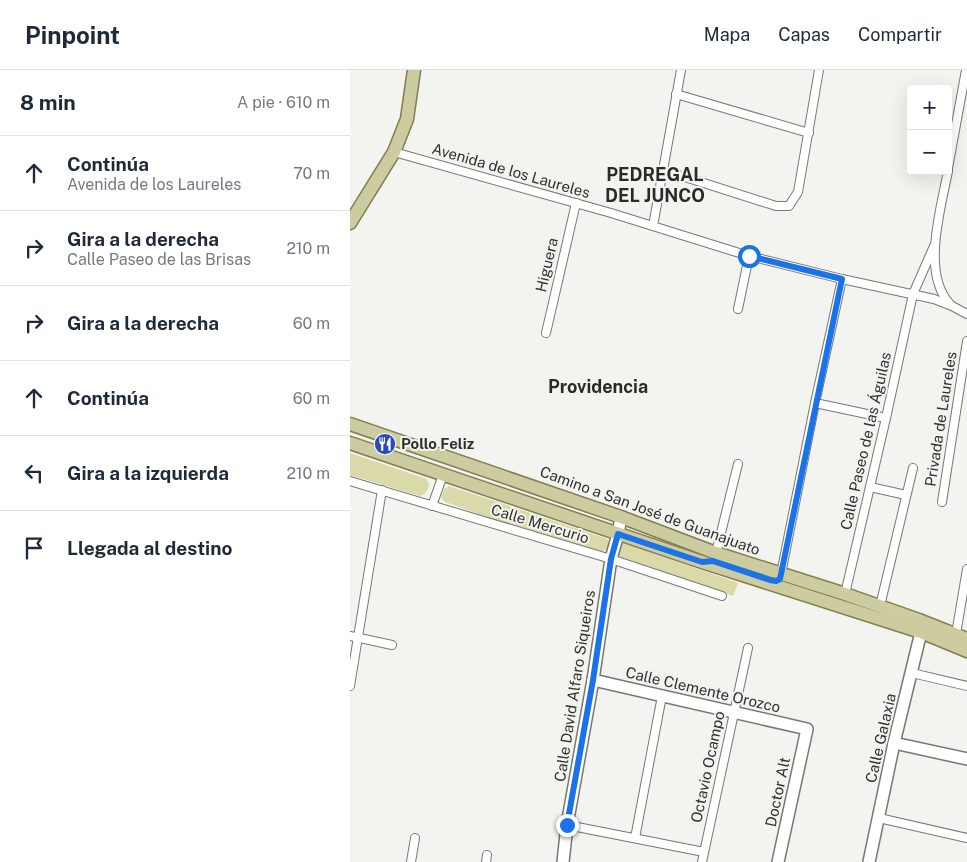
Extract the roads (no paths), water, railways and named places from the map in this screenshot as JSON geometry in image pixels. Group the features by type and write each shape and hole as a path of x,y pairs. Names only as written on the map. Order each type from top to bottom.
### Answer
{"main road":[{"path":"350,223 394,152 407,119 414,70"},
{"name":"Camino a San José de Guanajuato","path":"350,424 621,516 716,553 880,606 967,651"},
{"name":"Camino a San José de Guanajuato","path":"350,443 702,562 923,627 962,636"}],"street":[{"path":"653,226 681,70"},
{"path":"663,170 776,206 789,206 798,192 819,70"},
{"path":"952,148 966,70"},
{"path":"676,94 809,133"},
{"name":"Avenida de los Laureles","path":"394,152 576,203 749,256 934,299 967,314"},
{"path":"947,175 934,246 937,280 940,290 952,306"},
{"name":"Higuera","path":"546,333 576,203"},
{"name":"Calle Paseo de las Águilas","path":"845,594 913,294 934,246"},
{"path":"738,308 749,256"},
{"path":"702,562 713,561 770,580 776,581 780,579 842,279"},
{"name":"Privada de Laureles","path":"942,502 967,341"},
{"path":"816,403 886,418"},
{"path":"716,553 738,464"},
{"path":"880,606 913,468"},
{"path":"432,506 443,474"},
{"name":"Calle Mercurio","path":"350,481 611,559 722,596"},
{"path":"870,487 906,495"},
{"path":"350,686 354,637 382,490"},
{"name":"Calle David Alfaro Siqueiros","path":"562,862 593,680 611,559 621,516"},
{"path":"962,636 967,570"},
{"name":"Calle Galaxia","path":"869,862 894,743 923,627"},
{"path":"354,637 392,646"},
{"name":"Octavio Ocampo","path":"702,862 748,648"},
{"path":"912,673 967,686"},
{"name":"Calle Clemente Orozco","path":"593,680 807,729"},
{"path":"635,838 662,696"},
{"name":"Doctor Alt","path":"778,862 807,729"},
{"path":"894,743 967,759"},
{"path":"879,818 967,838"},
{"path":"567,825 704,852"},
{"path":"411,862 415,838"}],"place":[{"name":"Pollo Feliz","path":"385,444"}],"district":[{"name":"PEDREGAL DEL JUNCO","path":"655,185"},
{"name":"Providencia","path":"598,387"}]}
